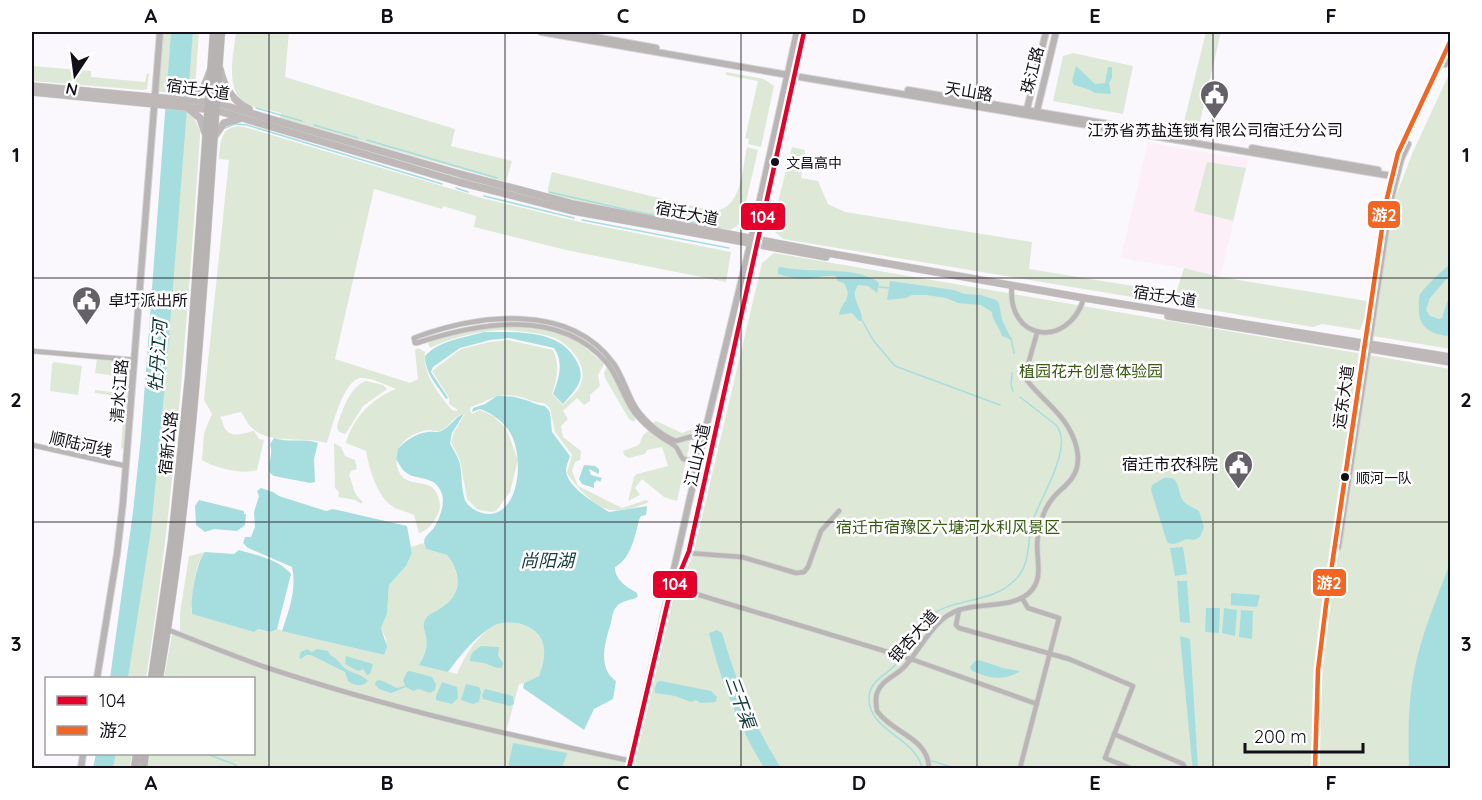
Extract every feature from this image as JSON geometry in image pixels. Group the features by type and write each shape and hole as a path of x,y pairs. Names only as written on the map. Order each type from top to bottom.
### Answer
{"highway":[{"path":"214,32 215,65"},
{"path":"215,65 221,32"},
{"name":"宿新公路","path":"152,677 172,541 189,377 215,65"},
{"name":"宿新公路","path":"159,677 182,523 195,381 209,138"}],"main road":[{"name":"清水江路","path":"97,677 117,554 126,466 160,32"},
{"name":"天山路","path":"541,32 1393,174"},
{"name":"天山路","path":"568,32 791,74"},
{"name":"江山大道","path":"668,600 688,553 791,74 797,32"},
{"name":"江山大道","path":"791,74 804,32"},
{"name":"珠江路","path":"1026,112 1046,32"},
{"name":"珠江路","path":"1036,114 1056,32"},
{"name":"运东大道","path":"1367,346 1386,202 1398,153 1450,42"},
{"name":"运东大道","path":"1316,768 1318,670 1326,605 1390,202 1401,159 1450,52"},
{"path":"184,99 195,97 202,90 215,65"},
{"path":"215,65 233,98 242,106 271,119"},
{"name":"宿迁大道","path":"32,86 156,100 178,105 212,106 271,119 547,197 755,243"},
{"name":"宿迁大道","path":"32,92 156,100 184,99 193,104"},
{"path":"178,105 197,114 204,123 209,138 224,123 234,119 245,119"},
{"name":"宿迁大道","path":"212,106 245,119 454,180 573,211 1450,362"},
{"name":"江山大道","path":"629,768 703,438 755,243"},
{"name":"宿迁大道","path":"1367,346 1450,357"}],"street":[{"path":"1011,287 1014,313 1025,326 1037,333 1046,333 1071,322 1084,299"},
{"path":"698,462 683,459 676,447 639,417 629,404 607,363 584,344 559,331 535,326 498,324 464,329 417,343 414,338 456,324 483,320 521,319 557,325 584,337 609,358 621,375 636,407 658,430 676,441 690,437 703,438"},
{"path":"1020,768 1059,618 1028,608 1022,598 1032,590 1037,579 1039,570 1037,540 1046,511 1051,500 1072,478 1078,463 1077,447 1068,425 1026,379 1025,375 1037,333"},
{"path":"32,351 135,360"},
{"name":"顺陆河线","path":"32,445 126,466"},
{"path":"688,553 736,556 796,573 804,572 821,531 839,511"},
{"path":"673,587 910,659 1037,704"},
{"name":"银杏大道","path":"929,768 926,751 885,721 878,711 877,693 882,684 905,667 926,638 946,617 960,610 1011,602 1022,598"},
{"path":"960,610 956,625 959,628 1070,659 1133,686 1105,758 1130,768"},
{"path":"171,631 265,667 405,708 510,735 631,761"},
{"path":"1114,734 1183,764 1185,768"}],"shaded area":[{"path":"1148,142 1231,157 1232,155 1249,158 1220,277 1184,268 1121,258"}],"green space":[{"path":"162,32 171,32 167,93 157,91"},
{"path":"193,32 199,32 195,88 192,94 187,95"},
{"path":"236,32 289,32 285,77 455,129 451,146 512,161 506,182 280,118 281,113 249,105 241,99 233,82 232,61"},
{"path":"1206,32 1221,32 1199,126 1184,122"},
{"path":"1073,53 1133,66 1123,114 1053,101 1063,56"},
{"path":"32,66 91,71 91,77 145,82 147,73 149,74 147,89 32,81"},
{"path":"726,72 764,79 774,86 761,147 748,144 749,139 745,138 758,81 726,75"},
{"path":"1450,72 1450,349 1373,336 1394,201 1412,154"},
{"path":"185,112 192,113 200,131 200,137 185,341 172,476 146,677 128,677 158,460"},
{"path":"238,126 482,198 580,222 731,252 726,282 566,250 474,227 476,216 443,206 442,209 374,189 335,359 410,383 418,379 415,350 418,348 425,352 426,368 432,383 452,410 456,411 458,410 449,404 449,398 432,371 461,349 508,340 553,350 557,372 552,394 563,405 579,388 583,373 578,360 569,348 553,337 507,330 467,335 430,348 428,342 490,326 525,327 556,332 578,341 604,364 598,375 600,386 590,395 590,401 584,405 577,398 563,411 568,419 561,426 563,437 581,451 580,460 575,462 572,471 578,486 622,508 646,500 649,502 640,506 611,510 593,501 580,490 567,473 572,455 555,432 550,408 544,403 517,396 503,396 471,407 470,410 472,414 480,410 493,416 506,428 518,460 510,492 496,511 478,510 467,499 460,460 451,442 465,414 457,417 439,431 416,433 400,446 396,459 400,474 412,482 429,485 438,496 440,505 438,514 428,528 419,533 414,515 392,506 382,496 366,451 346,443 353,425 371,403 396,389 364,378 354,381 348,387 335,416 327,443 268,437 252,428 241,412 220,417 229,433 236,435 254,431 259,439 264,440 257,470 244,472 229,470 202,460 204,433 212,414 204,400 229,160 219,159 219,155 221,140 225,132"},
{"path":"747,147 758,150 742,219 730,230 614,210 549,194 548,188 552,172 713,211 723,209 730,204 739,187"},
{"path":"792,147 805,150 801,178 818,181 828,204 845,212 1032,242 1029,269 1176,293 1184,268 1220,277 1367,301 1365,318 1360,330 1322,324 1313,327 783,239 772,226"},
{"path":"1207,162 1246,168 1233,221 1194,211"},
{"name":"宿迁市宿豫区六塘河水利风景区","path":"774,253 1450,369 1450,768 147,768 150,755 255,755 255,677 164,677 173,629 180,631 180,613 189,556 205,552 196,572 192,614 271,632 277,629 383,655 386,639 381,628 387,614 389,585 406,566 412,553 411,547 423,543 426,549 447,555 455,569 457,583 449,603 426,620 424,626 426,648 420,664 457,674 471,647 493,626 507,622 525,626 539,635 544,657 539,676 519,684 506,732 633,761 671,601 693,555 762,263"},
{"path":"97,359 131,363 130,380 122,384 122,377 95,373"},
{"path":"54,362 82,366 78,395 50,391"},
{"path":"607,367 636,418 634,422 629,419 605,378 604,373"},
{"path":"366,381 383,385 387,389 363,406 345,434 339,432 337,427 347,401 355,388"},
{"path":"95,390 120,393 129,398 125,447 121,449 124,403 116,396 95,393"},
{"path":"656,421 682,433 693,429 677,501 664,497 642,479 635,488 640,495 628,501 634,477 637,474 668,466 662,447 647,450 645,454 629,458 624,455 623,451 639,445 650,424"},
{"path":"334,443 341,447 345,456 355,460 357,469 351,471 349,475 362,504 355,500 338,497 339,492 335,488"},
{"path":"116,755 132,755 130,768 113,768"}],"water":[{"name":"牡丹江河","path":"171,32 193,32 166,376 151,530 128,677 110,677 141,437"},
{"path":"1076,66 1095,84 1105,83 1108,67 1112,67 1112,78 1109,83 1111,94 1095,93 1074,85 1072,81"},
{"path":"1450,264 1450,275 1430,298 1426,310 1430,316 1442,318 1450,293 1450,333 1447,336 1431,331 1423,325 1419,315 1419,300 1425,288"},
{"path":"778,268 854,273 866,276 879,284 877,293 868,286 858,285 855,298 862,320 859,321 852,313 839,315 848,293 844,283 837,281 836,276 795,278 778,274"},
{"path":"890,281 954,290 996,300 999,303 1002,320 1012,340 1002,336 992,312 981,305 958,303 946,298 926,295 887,300"},
{"path":"484,332 534,334 557,341 566,348 578,364 581,377 577,387 563,404 553,394 559,377 560,365 554,348 509,338 490,340 460,348 433,367 431,372 448,398 446,399 430,374 425,356 445,343"},
{"name":"尚阳湖","path":"497,396 516,397 545,406 550,412 552,432 570,456 566,468 567,476 576,489 590,500 609,512 647,506 646,515 641,516 639,520 629,553 615,567 619,579 638,596 622,602 613,613 604,662 610,676 616,681 613,699 594,709 584,730 523,688 524,683 539,676 544,658 544,649 539,636 526,626 507,622 493,626 468,647 448,672 419,665 426,648 425,620 448,603 458,584 455,569 447,555 426,549 424,545 425,538 435,526 440,515 443,502 439,487 430,480 404,471 396,459 398,449 419,434 439,432 464,414 452,433 450,443 460,464 465,500 479,512 493,514 504,508 511,498 516,484 517,453 513,438 500,421 480,409 472,412 473,408"},
{"path":"274,438 318,443 314,459 315,482 274,476 270,473 270,444"},
{"path":"584,465 595,466 599,469 599,474 589,469 591,475 602,478 600,482 597,480 594,483 594,488 582,484 579,479"},
{"path":"1164,478 1173,479 1183,501 1199,511 1204,527 1200,537 1175,544 1167,542 1151,490 1152,485"},
{"path":"261,488 326,511 333,509 407,526 412,553 406,566 389,585 387,614 381,628 387,647 384,655 282,631 293,591 292,567 248,548 243,543 245,537 251,537 255,527 254,512 259,496 257,491"},
{"path":"199,500 244,511 245,525 237,531 214,529 205,532 196,525 195,506"},
{"path":"1183,547 1187,574 1175,576 1170,548"},
{"path":"239,550 281,565 291,574 277,629 271,632 258,629 254,632 192,614 194,582 205,552 234,554"},
{"path":"1450,563 1450,768 1409,768 1409,720 1414,672 1425,630"},
{"path":"1177,581 1187,581 1190,623 1180,622"},
{"path":"1231,593 1260,595 1257,607 1231,605"},
{"path":"1206,608 1220,608 1219,633 1205,632"},
{"path":"1224,608 1237,610 1235,636 1222,633"},
{"path":"1241,610 1253,611 1252,639 1239,637"},
{"name":"三干渠","path":"717,630 722,633 733,668 754,719 781,768 764,768 739,720 713,651 709,633"},
{"path":"1180,636 1190,639 1198,768 1193,768 1192,762"},
{"path":"481,646 499,647 498,656 503,663 502,668 470,661 472,654"},
{"path":"307,649 312,652 317,649 328,651 346,669 368,681 361,685 353,684 348,681 345,672 311,655 299,658 301,652"},
{"path":"346,656 373,664 370,674 367,675 363,669 358,671 345,664"},
{"path":"979,660 1020,671 1008,677 989,677 971,670 970,667"},
{"path":"410,671 432,677 436,684 435,690 430,693 419,689 413,691 406,687 391,693 379,689 375,684 380,680 397,688 405,686 403,680"},
{"path":"442,682 457,687 458,698 452,704 436,700"},
{"path":"657,682 711,691 717,697 716,702 701,703 696,700 691,702 675,696 656,693 654,691"},
{"path":"466,684 479,687 481,692 479,702 473,704 461,700"},
{"path":"485,689 513,696 514,704 510,706 483,699"},
{"path":"513,743 567,753 562,768 508,768"},
{"path":"96,755 116,755 113,768 93,768"}],"waterway":[{"path":"256,108 302,121"},
{"path":"225,128 235,124 247,125 442,184"},
{"path":"314,125 358,138"},
{"path":"367,140 497,178"},
{"path":"456,188 468,192"},
{"path":"549,192 720,228"},
{"path":"484,196 574,218"},
{"path":"582,220 729,248"},
{"path":"879,287 890,288"},
{"path":"862,320 873,340 895,366 1000,405"},
{"path":"1011,338 1014,353"},
{"path":"1012,373 1013,391"},
{"path":"922,768 911,749 876,719 871,710 870,693 875,683 896,664 914,632 930,616 951,605 996,593 1021,573 1026,559 1032,523 1059,459 1061,435 1056,425 1020,397"},
{"path":"210,755 236,765 235,768"},
{"path":"932,761 955,768"}],"transit line":[{"name":"104","path":"629,768 668,601 689,551 804,32"},
{"name":"游2","path":"1315,768 1318,670 1326,605 1386,202 1398,153 1450,42"}],"place":[{"name":"江苏省苏盐连锁有限公司宿迁分公司","path":"1215,120"},
{"name":"文昌高中","path":"775,162"},
{"name":"卓圩派出所","path":"87,326"},
{"name":"顺河一队","path":"1345,477"},
{"name":"宿迁市农科院","path":"1239,490"}],"park label":[{"name":"植园花卉创意体验园","path":"1091,371"}]}
